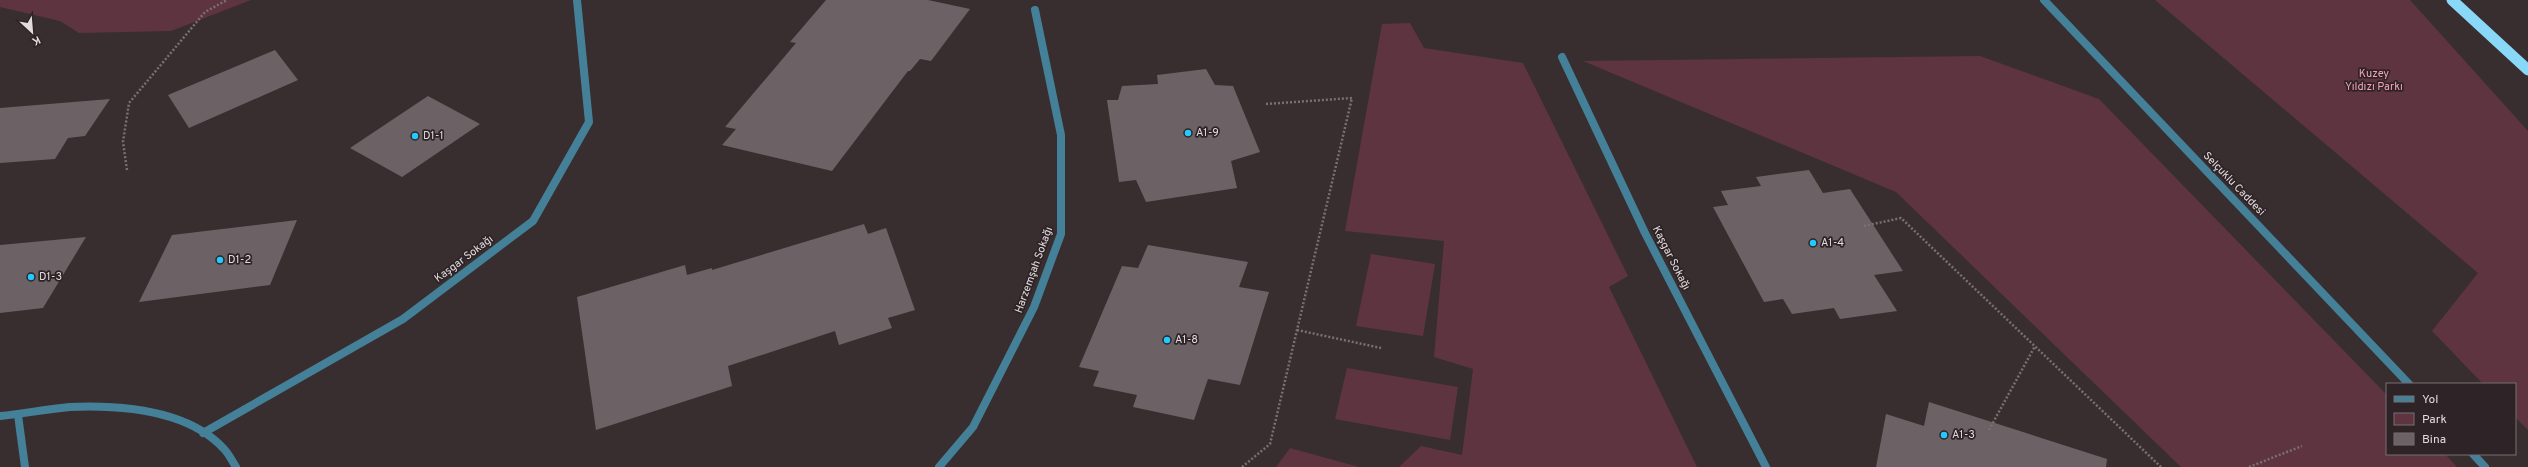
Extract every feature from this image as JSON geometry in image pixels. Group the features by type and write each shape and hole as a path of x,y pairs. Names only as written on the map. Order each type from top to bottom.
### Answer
{"highway":[{"path":"2452,0 2528,70"}],"street":[{"name":"Kaşgar Sokağı","path":"203,433 403,319 533,220 589,122 577,0"},
{"name":"Selçuklu Caddesi","path":"2044,0 2408,383"},
{"name":"Harzemşah Sokağı","path":"939,467 973,427 1034,308 1061,234 1061,135 1035,10"},
{"name":"Kaşgar Sokağı","path":"1562,57 1645,233 1766,467"},
{"path":"0,416 77,407 124,408 167,416 203,433 231,456 236,467"},
{"path":"18,415 25,467"},
{"path":"2474,455 2485,467"}],"path":[{"path":"127,170 123,142 129,103 205,12 227,0"},
{"path":"1242,467 1270,444 1352,98 1266,104"},
{"path":"1864,226 1901,218 2161,467"},
{"path":"1297,330 1381,348"},
{"path":"1989,430 2035,346"},
{"path":"2250,467 2302,446"}],"green space":[{"path":"0,0 251,0 171,31 79,33 60,21 0,7"},
{"name":"Kuzey Yıldızı Parkı","path":"2155,0 2410,0 2528,131 2528,430 2516,418 2516,383 2482,383 2432,331 2478,273"},
{"path":"1410,23 1424,48 1523,63 1628,276 1609,287 1697,467 1399,467 1421,446 1462,455 1473,369 1434,357 1444,241 1345,231 1382,24"},
{"path":"1980,56 2099,99 2386,394 2386,455 2446,455 2457,467 2181,467 1896,192 1583,61"},
{"path":"1371,254 1435,264 1423,336 1356,326"},
{"path":"1347,368 1458,387 1450,440 1335,419"},
{"path":"1290,448 1359,467 1276,467"}],"building":[{"path":"826,0 928,0 970,9 931,61 920,59 910,71 908,71 832,171 722,145 736,129 725,127 796,43 790,42"},
{"path":"275,50 298,80 189,128 168,95"},
{"name":"A1-9","path":"1206,69 1215,85 1233,86 1260,152 1231,161 1237,188 1146,202 1136,180 1119,182 1107,100 1118,100 1122,86 1158,84 1157,75"},
{"name":"D1-1","path":"428,96 480,124 402,177 350,148"},
{"path":"110,99 85,136 68,138 55,159 0,163 0,108"},
{"name":"A1-4","path":"1809,170 1823,193 1850,189 1903,271 1874,275 1897,311 1840,319 1834,308 1792,314 1783,299 1764,302 1713,207 1728,205 1721,191 1761,186 1756,177"},
{"name":"D1-2","path":"297,220 270,285 139,302 172,235"},
{"path":"864,224 868,234 886,228 915,310 888,318 892,328 839,345 835,331 728,366 732,386 596,430 577,297 685,265 687,275 712,268 712,270"},
{"name":"D1-3","path":"86,237 43,308 0,313 0,245"},
{"name":"A1-8","path":"1148,245 1248,262 1239,287 1269,292 1240,385 1208,379 1194,420 1133,407 1137,395 1093,386 1099,371 1079,367 1122,266 1138,268"},
{"name":"A1-3","path":"1929,402 2107,459 2106,467 1876,467 1886,414 1924,426"}],"place":[{"name":"A1-9","path":"1188,133"},
{"name":"D1-1","path":"415,136"},
{"name":"A1-4","path":"1813,243"},
{"name":"D1-2","path":"220,260"},
{"name":"D1-3","path":"31,277"},
{"name":"A1-8","path":"1167,340"},
{"name":"A1-3","path":"1944,435"}]}
